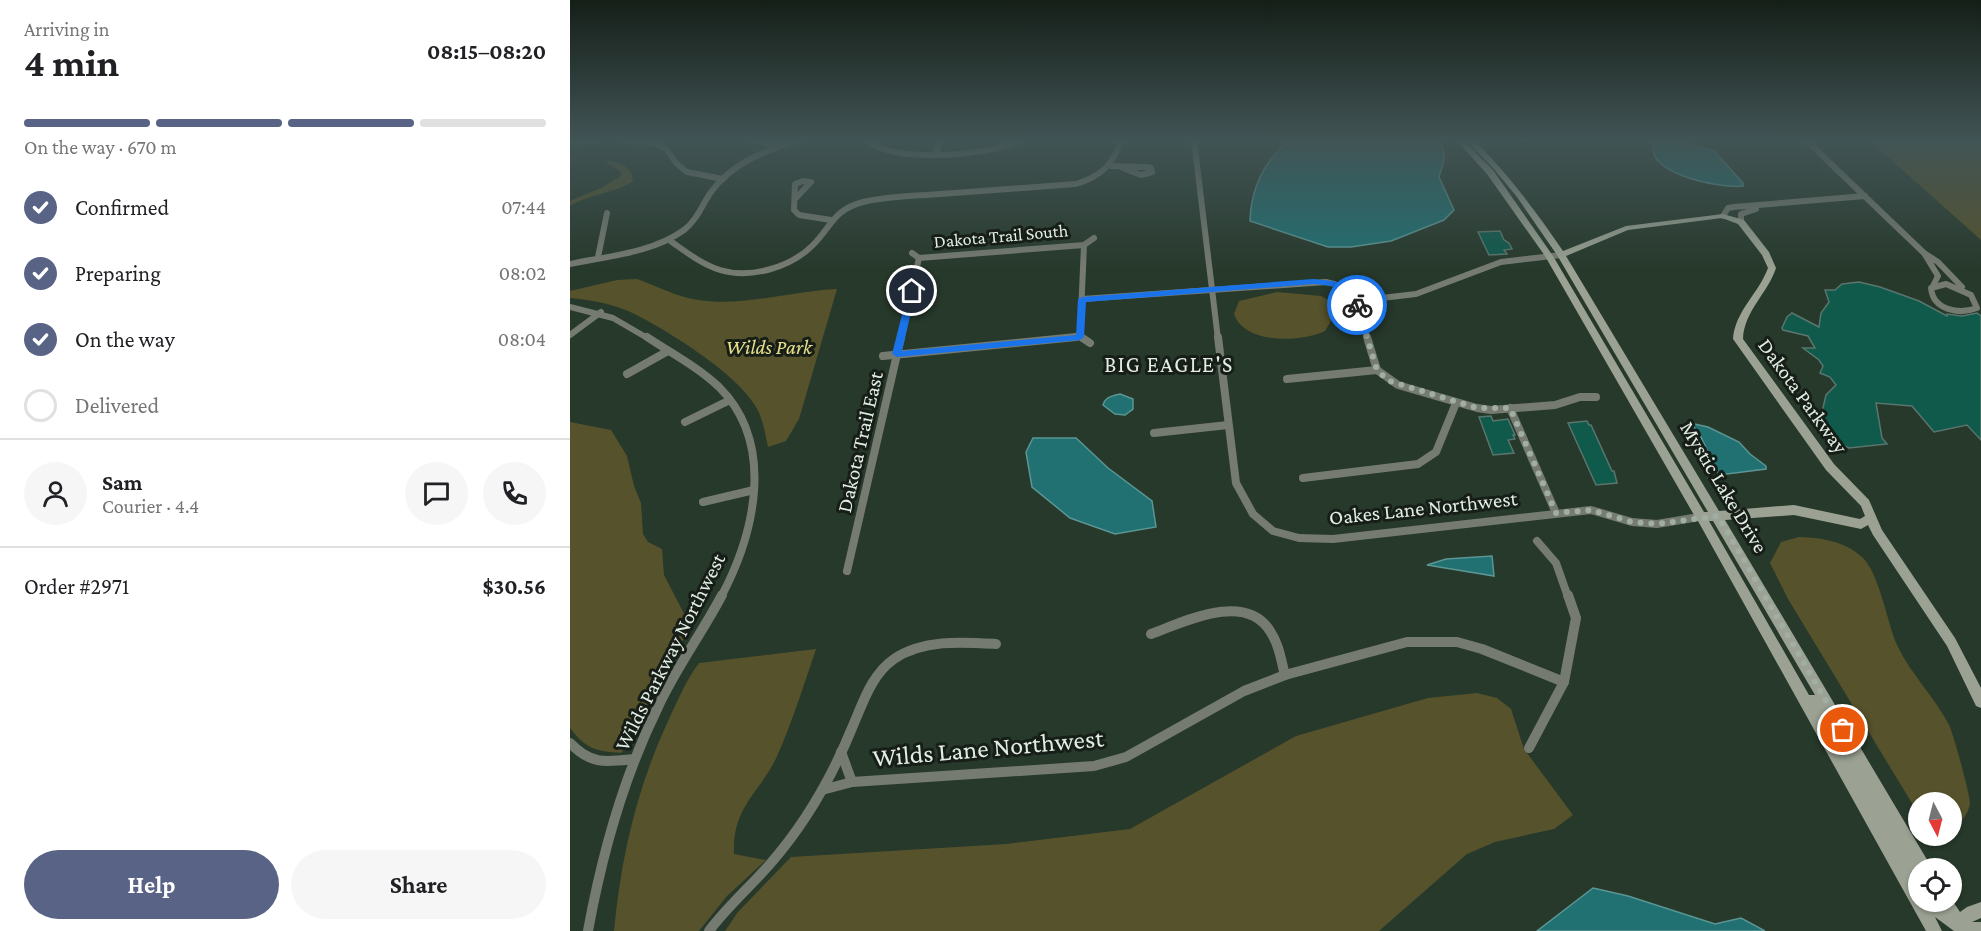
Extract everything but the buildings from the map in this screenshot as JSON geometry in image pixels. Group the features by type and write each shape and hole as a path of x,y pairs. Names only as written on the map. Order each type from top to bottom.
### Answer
{"street":[{"path":"570,264 669,240 693,222 719,183"},
{"path":"669,240 718,269 749,272 774,267 797,257 816,243 831,220 846,209 874,200 1078,183"},
{"path":"1154,433 1228,425 1199,183"},
{"name":"Mystic Lake Drive","path":"1498,183 1549,256 1795,681 1934,931"},
{"name":"Mystic Lake Drive","path":"1512,183 1561,255 1718,516 1918,858"},
{"path":"1852,183 1968,292 1978,304 1974,310 1962,312 1947,308 1935,300 1930,292 1938,276 1924,253"},
{"path":"1723,216 1728,208 1734,207 1865,196"},
{"path":"795,199 792,206 799,215 831,220"},
{"path":"1356,301 1410,296 1491,264 1561,255 1626,228 1723,216 1741,222 1741,214 1745,211 1787,204"},
{"path":"598,257 607,213"},
{"name":"Dakota Parkway","path":"1741,222 1766,254 1772,268 1764,288 1739,324 1738,339 1830,467 1863,500 1870,518 1903,573 1951,642 1981,702"},
{"path":"1080,337 1084,245 1094,238"},
{"name":"Dakota Trail South","path":"916,256 1084,245"},
{"name":"Dakota Trail East","path":"847,571 897,354 916,256"},
{"path":"1082,299 1326,282 1338,284 1348,290 1356,301 1377,370 1398,385 1477,408 1555,405 1580,397 1596,397"},
{"path":"1931,288 1946,284 1968,292"},
{"name":"Wilds Parkway Northwest","path":"570,307 601,312 620,319 699,370 730,400 745,425 753,452 753,508 744,546 728,584 684,657 634,759 609,839 588,931"},
{"path":"570,335 601,312"},
{"path":"883,356 1080,337 1090,343"},
{"path":"627,374 668,351"},
{"path":"1287,379 1377,370"},
{"path":"685,422 730,400"},
{"path":"1303,478 1418,464 1436,452 1456,403"},
{"path":"1510,408 1556,513"},
{"name":"Oakes Lane Northwest","path":"1228,425 1236,483 1249,511 1263,525 1297,539 1333,539 1591,510 1632,522 1657,524 1794,510 1861,524 1870,518"},
{"path":"703,502 754,490"},
{"path":"1529,748 1564,682 1576,618 1556,562 1537,541"},
{"path":"1151,634 1218,613 1236,611 1249,614 1265,624 1276,644 1285,675"},
{"name":"Wilds Lane Northwest","path":"822,790 852,782 1094,766 1126,757 1244,691 1285,675 1407,642 1430,640 1457,642 1482,649 1564,682"},
{"path":"709,931 736,899 762,874 796,830 822,790 841,753 867,688 880,672 895,658 914,650 966,642 996,644"},
{"name":"Mystic Lake Drive","path":"1795,681 1816,705 1908,865"},
{"path":"570,743 588,760 603,762 634,759"},
{"name":"Wilds Lane Northwest","path":"841,753 852,782"},
{"path":"1962,930 1962,921 1967,914 1981,910"},
{"path":"1941,912 1962,930 1981,930"},
{"path":"1950,912 1962,930"}],"green space":[{"path":"609,183 629,183 570,206 570,201"},
{"path":"1918,183 1981,183 1981,240"},
{"name":"Wilds Park","path":"637,279 682,296 715,302 733,302 837,289 799,419 786,441 768,447 764,426 756,407 747,394 717,366 679,340 643,318 621,308 600,302 570,298 570,291 617,280"},
{"path":"1277,292 1321,296 1333,303 1334,316 1325,331 1302,338 1274,338 1261,336 1240,324 1234,314 1239,301"},
{"path":"570,422 611,430 627,456 634,486 641,503 643,534 648,542 662,549 664,575 691,627 664,671 628,744 621,753 592,748 586,745 570,728"},
{"path":"1799,537 1825,540 1848,547 1868,564 1878,585 1897,645 1949,725 1970,799 1967,812 1962,820 1962,792 1908,792 1908,797 1788,599 1770,563 1781,542"},
{"path":"816,649 778,754 749,800 738,823 734,854 766,860 727,896 699,931 614,931 626,849 639,796 669,719 686,683 699,663"},
{"path":"1477,693 1497,698 1511,709 1524,749 1573,815 1554,829 1495,842 1467,854 1379,931 725,931 738,912 791,857 1006,844 1130,829 1296,736 1428,698"}],"water":[{"path":"1258,183 1442,183 1454,210 1444,220 1391,241 1351,247 1328,247 1250,221"},
{"path":"1711,183 1743,183 1743,186"},
{"path":"1120,394 1133,399 1133,409 1125,415 1115,414 1103,405 1107,399"},
{"path":"1690,423 1708,427 1739,442 1766,466 1766,469 1719,475 1699,433"},
{"path":"1033,438 1076,438 1108,468 1152,501 1156,527 1115,534 1070,518 1032,487 1026,452"},
{"path":"1492,556 1494,576 1427,565 1446,559"},
{"path":"1593,888 1628,896 1715,924 1741,918 1765,931 1537,931"}],"way so far":[{"path":"1357,305 1377,370 1389,381 1477,408 1491,410 1510,408 1556,513 1591,510 1632,522 1657,524 1718,516 1843,730"}],"district":[{"name":"BIG EAGLE'S","path":"1169,364"}],"route":[{"path":"912,291 897,354 1080,337 1082,299 1313,281 1338,284 1348,290 1357,305"}]}
